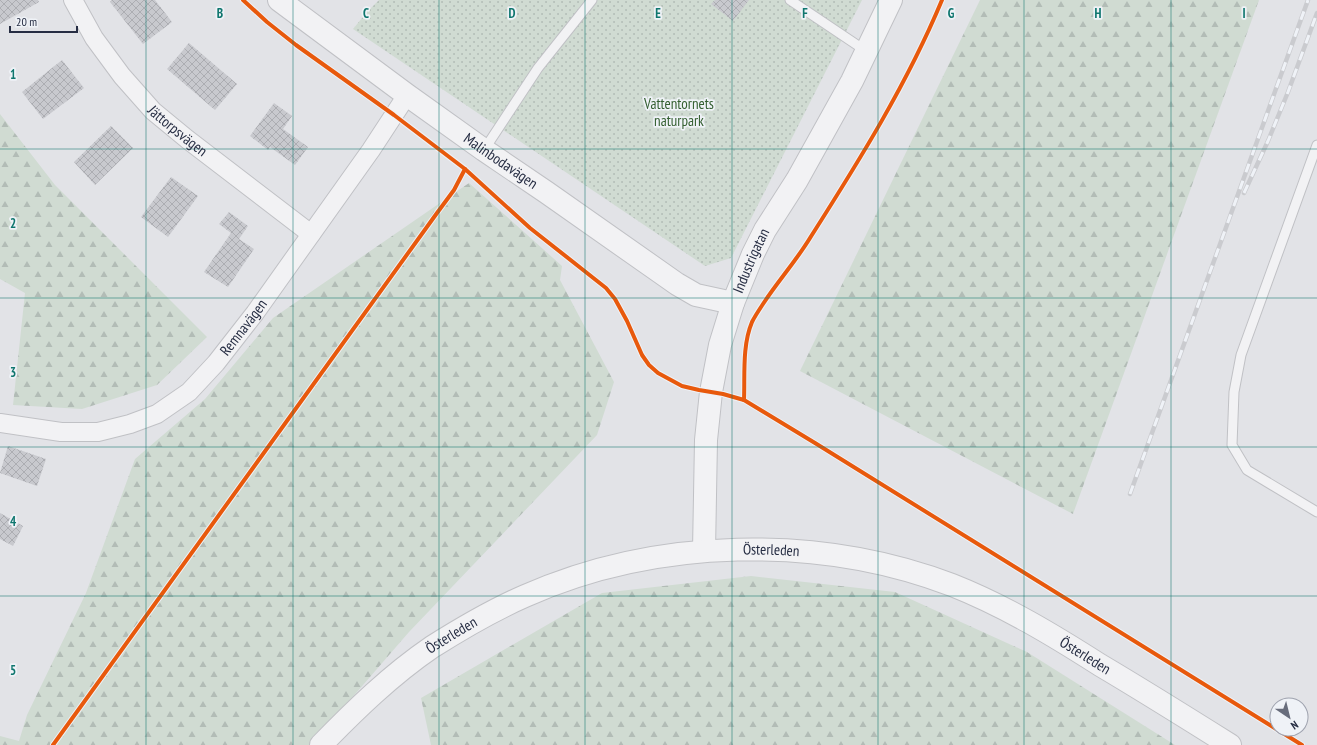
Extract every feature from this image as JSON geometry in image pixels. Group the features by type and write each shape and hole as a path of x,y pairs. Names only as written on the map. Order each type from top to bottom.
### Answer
{"street":[{"name":"Jättorpsvägen","path":"73,0 94,38 122,76 153,111 311,234"},
{"name":"Malinbodavägen","path":"279,0 484,150 677,284 696,295 733,303"},
{"name":"Industrigatan","path":"704,551 706,440 711,392 720,345 733,303 753,254 765,230 797,180 852,81 891,0"},
{"name":"Remnavägen","path":"0,423 60,432 98,432 130,424 157,414 189,392 216,363 254,313 371,150 407,95"},
{"name":"Österleden","path":"321,745 359,706 386,682 430,649 476,620 525,596 603,569 656,557 704,551 766,549 847,557 901,569 953,586 1003,608 1051,634 1230,745"}],"lane":[{"path":"484,150 538,68 592,0"},
{"path":"790,0 866,51"},
{"path":"1317,145 1241,355 1234,392 1232,445 1247,470 1317,512"}],"green space":[{"name":"Vattentornets naturpark","path":"379,0 862,0 731,258 705,266 353,29"},
{"path":"980,0 1259,0 1073,514 800,371"},
{"path":"0,114 55,185 207,337 157,385 82,409 13,405 25,293 0,279"},
{"path":"469,183 562,266 560,280 614,382 597,435 409,632 311,745 0,745 0,736 19,741 27,715 86,593 135,459 205,399 273,318"},
{"path":"751,576 895,592 1027,652 1175,745 431,745 421,698 602,593"}],"building":[{"path":"0,0 38,0 39,2 0,24"},
{"path":"112,0 155,0 172,22 143,44 110,2"},
{"path":"715,0 749,0 733,21 711,4"},
{"path":"189,43 237,84 215,110 167,69"},
{"path":"62,60 84,88 43,119 22,92"},
{"path":"274,103 292,116 283,129 308,147 295,165 270,147 268,150 250,136"},
{"path":"111,126 133,148 95,185 74,162"},
{"path":"171,177 198,196 168,237 141,217"},
{"path":"229,212 248,226 239,239 254,249 228,287 204,272 231,233 219,224"},
{"path":"8,446 46,459 37,486 0,473"},
{"path":"0,513 23,526 13,546 0,539"}],"railway":[{"path":"1130,494 1308,0"},
{"path":"1244,193 1268,141 1288,92 1317,13"}],"cycle path":[{"path":"243,0 267,22 296,45 394,115 465,169 530,228 606,288 615,299 627,321 642,355 649,365 658,373 682,386 723,394 744,400 1302,745"},
{"path":"744,400 745,351 752,322 805,246 864,151 914,62 942,0"},
{"path":"53,745 454,190 465,169"}]}
